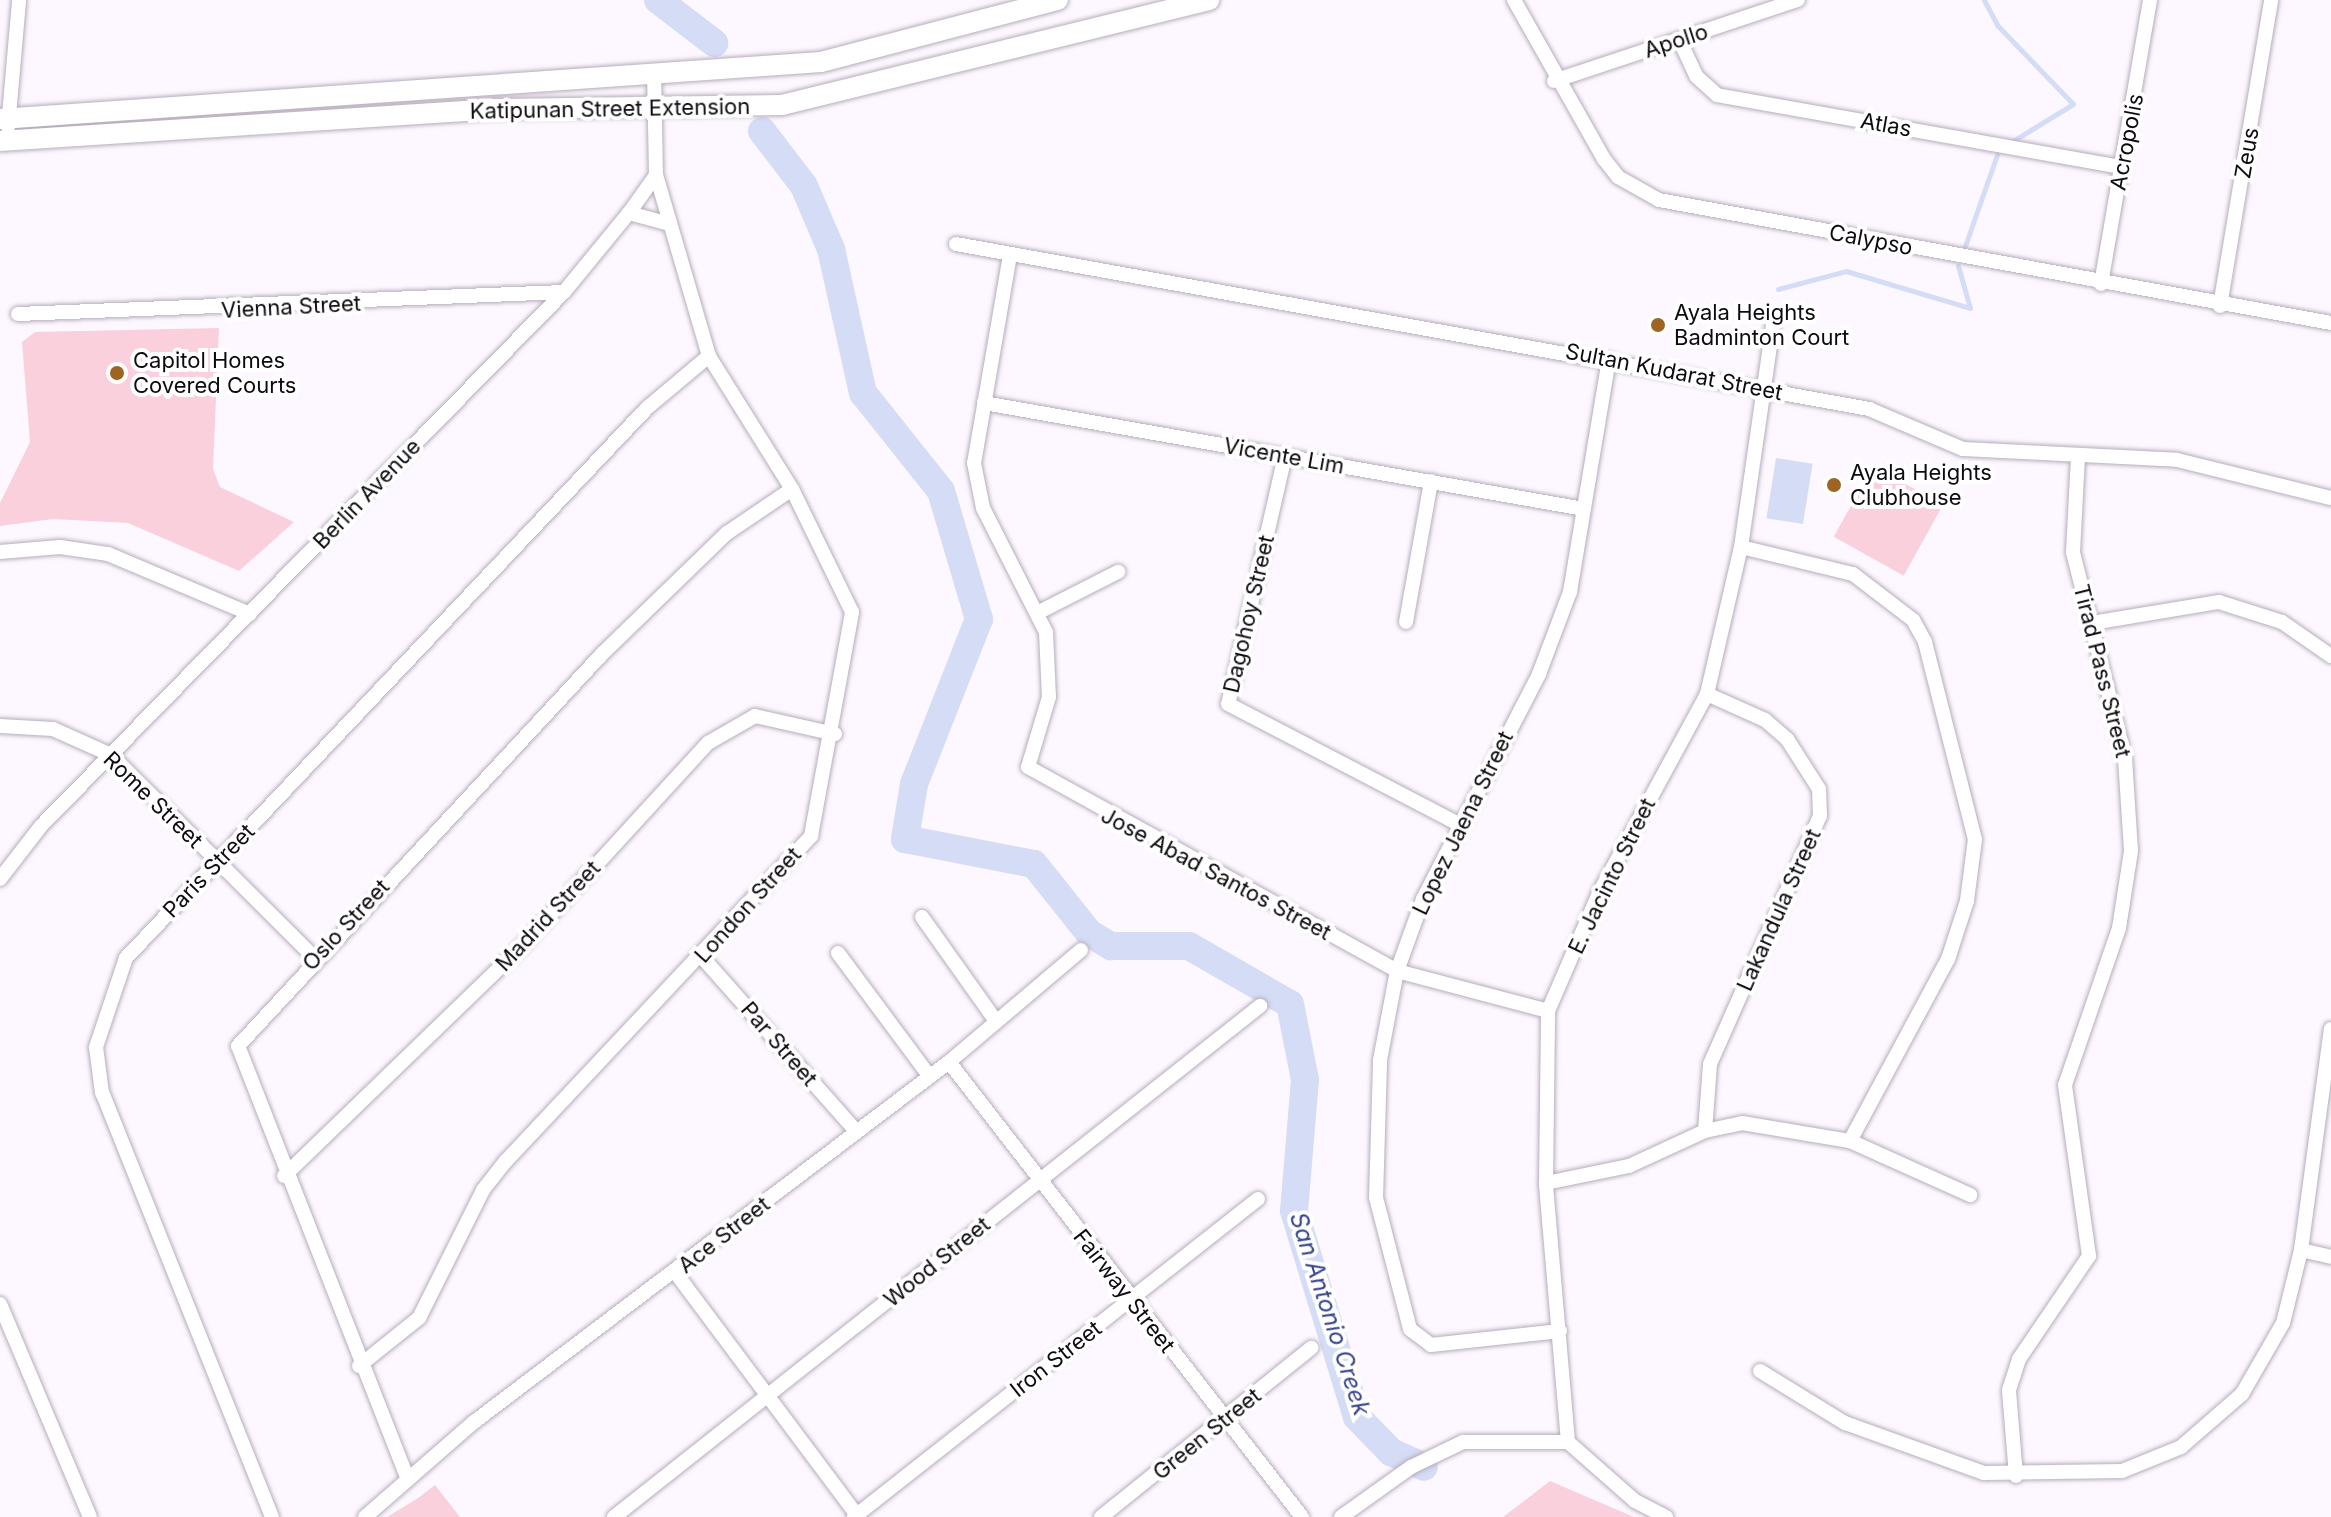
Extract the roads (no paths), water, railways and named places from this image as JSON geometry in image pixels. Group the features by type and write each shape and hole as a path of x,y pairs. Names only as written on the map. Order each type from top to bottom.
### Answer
{"street":[{"path":"4,140 19,0"},
{"name":"Katipunan Street Extension","path":"4,140 658,75 821,62 1058,0"},
{"name":"Katipunan Street Extension","path":"4,118 782,105 1209,0"},
{"name":"Calypso","path":"1514,0 1554,81 1618,177 1659,200 2220,306 2331,323"},
{"name":"Apollo","path":"1554,81 1798,0"},
{"name":"Acropolis","path":"2101,284 2150,0"},
{"name":"Zeus","path":"2220,306 2271,0"},
{"name":"Atlas","path":"1680,41 1696,76 1717,95 2122,167"},
{"path":"656,175 661,106 658,75"},
{"name":"Berlin Avenue","path":"0,879 111,755 564,292 656,175"},
{"name":"London Street","path":"359,1366 419,1318 483,1190 506,1161 702,957 811,836 835,734 852,612 792,489 709,356 667,223 656,175"},
{"path":"629,213 667,223"},
{"name":"Sultan Kudarat Street","path":"956,244 1761,387 1869,409 1963,449 2177,460 2331,498"},
{"path":"1010,255 974,463 983,508 1039,612 1118,572"},
{"name":"Vienna Street","path":"18,314 178,313 564,292"},
{"name":"E. Jacinto Street","path":"1568,1442 1546,1183 1548,1011 1599,893 1707,694 1741,547 1761,387 1773,325"},
{"name":"Paris Street","path":"272,1517 114,1139 96,1047 126,958 647,408 709,356"},
{"name":"Lopez Jaena Street","path":"1560,1331 1431,1345 1410,1329 1376,1198 1380,1060 1397,971 1459,824 1544,660 1570,592 1609,359"},
{"name":"Vicente Lim","path":"984,403 1584,509"},
{"name":"Tirad Pass Street","path":"2016,1476 2009,1429 2016,1369 2089,1256 2065,1085 2119,928 2131,851 2125,758 2073,552 2078,455"},
{"name":"Dagohoy Street","path":"1285,456 1228,704 1459,824"},
{"path":"1406,622 1431,481"},
{"name":"Oslo Street","path":"407,1477 359,1366 284,1176 238,1046 315,958 602,654 727,533 792,489"},
{"path":"0,552 60,547 108,554 250,614"},
{"path":"1741,547 1853,574 1913,620 1925,642 1973,825 1967,901 1948,959 1850,1141"},
{"path":"2092,623 2219,602 2282,622 2331,656"},
{"name":"Jose Abad Santos Street","path":"1039,612 1052,668 1026,757 1035,776 1397,971 1548,1011"},
{"name":"Lakandula Street","path":"1705,1131 1710,1064 1820,816 1819,789 1787,739 1765,720 1707,694"},
{"name":"Madrid Street","path":"284,1176 521,947 708,743 755,716 835,734"},
{"name":"Rome Street","path":"0,726 53,729 111,755 315,958"},
{"path":"922,917 996,1021"},
{"name":"Ace Street","path":"365,1517 407,1477 949,1062 1081,950"},
{"path":"838,953 930,1077"},
{"name":"Par Street","path":"702,957 856,1131"},
{"name":"Wood Street","path":"614,1517 1260,1006"},
{"path":"1760,1371 1845,1423 1946,1466 2016,1476 2122,1471 2210,1428 2267,1359 2301,1250 2329,1062 2331,1029"},
{"name":"Fairway Street","path":"949,1062 1038,1182 1302,1517"},
{"path":"1546,1183 1629,1166 1705,1131 1742,1123 1850,1141 1970,1195"},
{"name":"Iron Street","path":"856,1516 1258,1199"},
{"path":"2301,1250 2331,1257"},
{"path":"675,1272 856,1516"},
{"path":"0,1304 90,1517"},
{"name":"Green Street","path":"1101,1517 1225,1421 1311,1348"},
{"path":"1341,1517 1411,1467 1463,1442 1568,1442 1635,1501 1666,1517"}],"water":[{"path":"1776,458 1813,464 1803,524 1766,518"}],"waterway":[{"name":"San Antonio Creek","path":"658,0 714,43"},
{"path":"1984,0 1998,26 2073,104 2008,144"},
{"name":"San Antonio Creek","path":"762,131 804,186 831,249 863,393 941,491 979,619 914,784 905,839 1034,864 1089,933 1111,946 1189,946 1290,1004 1305,1080 1294,1211 1357,1417 1391,1452 1424,1467"},
{"path":"1965,246 1999,149"},
{"path":"1778,289 1846,271 1970,308 1958,266"}],"place":[{"name":"Ayala Heights Badminton Court","path":"1658,325"},
{"name":"Capitol Homes Covered Courts","path":"117,373"},
{"name":"Ayala Heights Clubhouse","path":"1834,485"}]}
